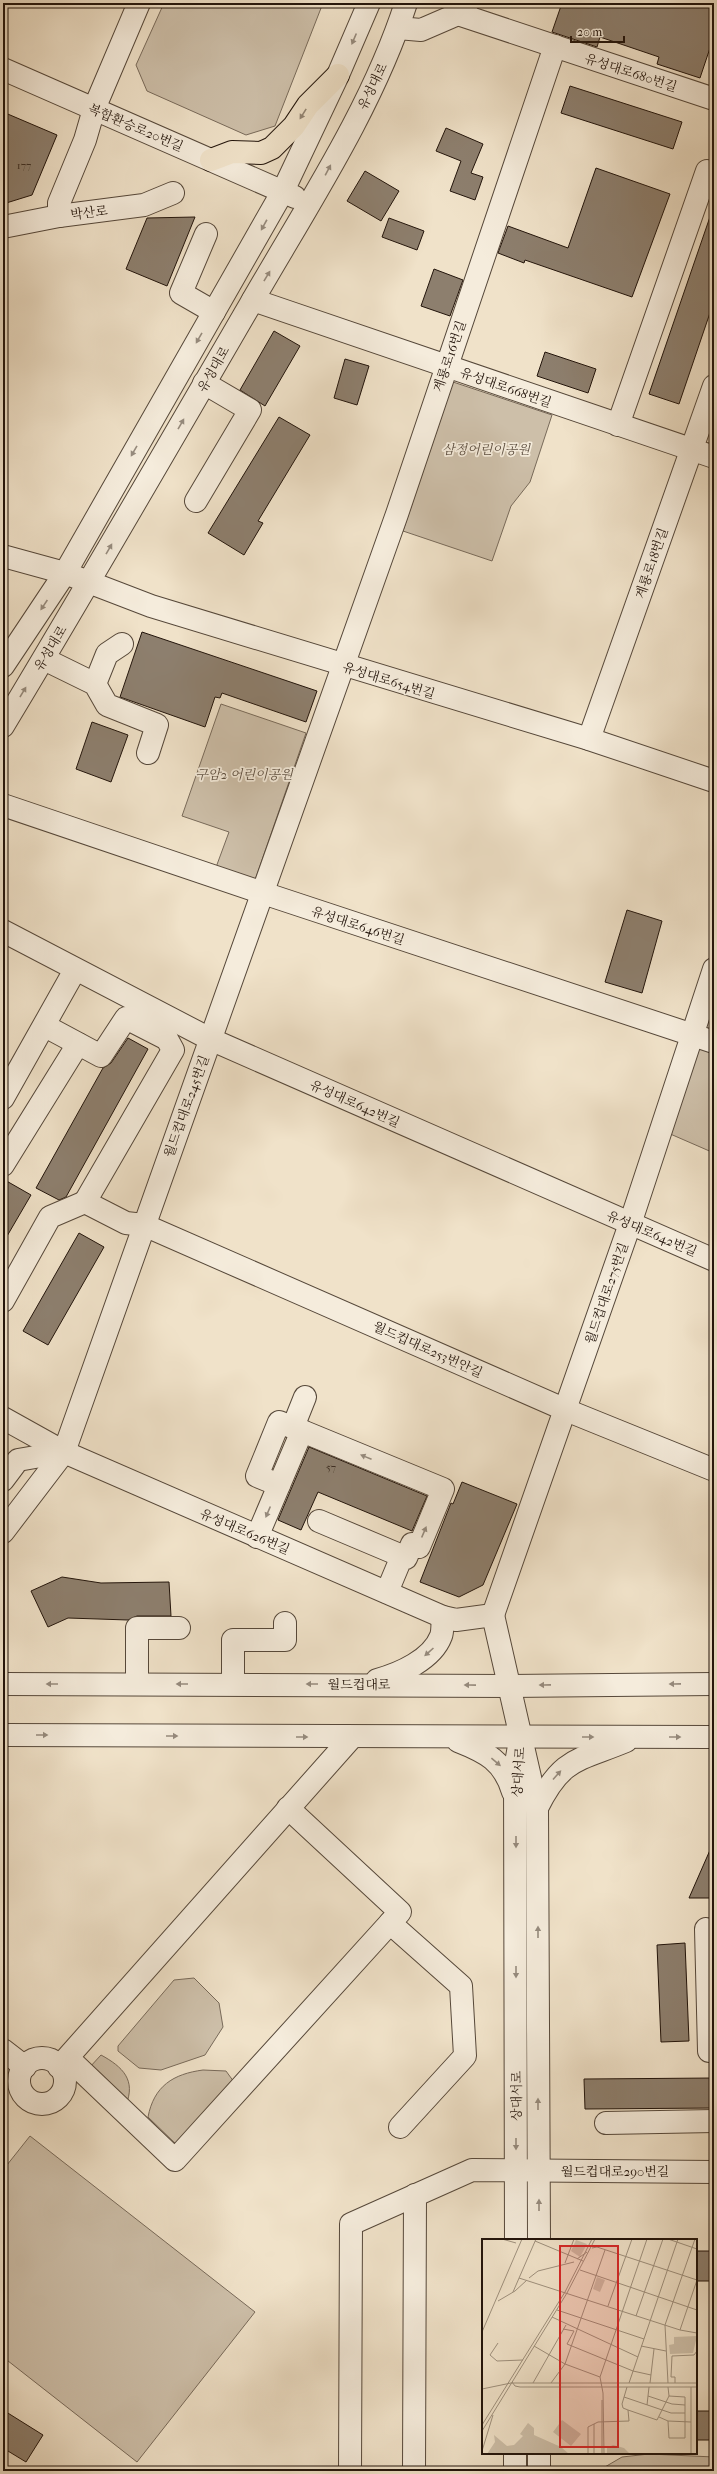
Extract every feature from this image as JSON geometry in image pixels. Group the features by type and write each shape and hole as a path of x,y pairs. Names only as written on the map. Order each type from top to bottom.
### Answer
{"main road":[{"path":"211,160 232,152 261,153 272,148 294,126 308,105 338,75"}],"street":[{"path":"59,216 59,203 85,140 94,109 139,3"},
{"path":"3,666 65,573 214,312 276,188 338,75 369,3"},
{"name":"유성대로","path":"3,726 89,583 309,204 377,79 398,28 406,3"},
{"name":"유성대로680번길","path":"398,28 421,30 462,8 555,46 714,99"},
{"name":"계룡로16번길","path":"343,666 555,46"},
{"name":"복합환승로20번길","path":"3,69 276,188"},
{"path":"618,425 707,171"},
{"path":"276,188 309,204"},
{"name":"박산로","path":"3,227 59,216 144,205 173,193"},
{"path":"206,234 181,293 214,312"},
{"name":"유성대로668번길","path":"253,300 714,457"},
{"path":"196,501 250,410 204,383"},
{"name":"계룡로18번길","path":"589,739 714,386"},
{"name":"유성대로654번길","path":"3,556 65,573 151,606 343,666 589,739 714,781"},
{"path":"95,684 107,654 122,644"},
{"path":"44,659 95,684 107,705 157,725 148,753"},
{"name":"월드컵대로245번길","path":"3,1532 64,1452 343,666"},
{"name":"유성대로646번길","path":"3,805 263,893 714,1042"},
{"name":"유성대로642번길","path":"3,931 75,970 210,1039 714,1260"},
{"name":"월드컵대로275번길","path":"493,1615 630,1224 714,969"},
{"path":"3,1098 45,1026 75,970"},
{"path":"3,1300 50,1217 85,1202 173,1050 168,1039 126,1018 101,1056 45,1026"},
{"path":"3,1165 78,1044"},
{"name":"월드컵대로253번안길","path":"85,1202 126,1223 144,1225 566,1410 714,1470"},
{"path":"257,1537 279,1485 297,1429 305,1397"},
{"name":"유성대로626번길","path":"3,1418 64,1452 443,1617 456,1620 493,1615"},
{"path":"297,1429 443,1489 419,1547 412,1544 406,1558 319,1521"},
{"path":"3,1480 18,1460 64,1452"},
{"path":"387,1592 402,1556"},
{"path":"493,1615 521,1737"},
{"path":"361,1684 398,1674 426,1655 441,1636 443,1617"},
{"path":"233,1684 233,1640 285,1640 285,1623"},
{"path":"137,1684 137,1628 179,1628"},
{"name":"월드컵대로","path":"3,1684 361,1684 509,1686 714,1684"},
{"path":"3,1735 714,1737"},
{"path":"3,2050 16,2076 21,2094 39,2105 59,2099 66,2079 64,2063 352,1737"},
{"path":"450,1737 481,1750 500,1765 510,1781 516,1803"},
{"name":"상대서로","path":"516,2239 515,1769 521,1737"},
{"name":"상대서로","path":"521,1737 537,1808 539,2239"},
{"path":"537,1808 548,1787 559,1772 576,1760 637,1737"},
{"path":"16,2076 34,2058 64,2063 175,2160 400,1912 288,1808"},
{"path":"390,1923 461,1986 465,2056 400,2126"},
{"path":"706,1929 709,2050 714,2050"},
{"path":"606,2123 714,2121"},
{"name":"월드컵대로290번길","path":"350,2471 351,2224 472,2170 714,2172"},
{"path":"414,2471 415,2196"},
{"path":"515,2454 515,2471"},
{"path":"539,2454 539,2471"}],"green space":[{"path":"164,3 323,3 275,126 246,135 147,91 136,65"},
{"name":"삼정어린이공원","path":"453,382 552,415 530,482 511,506 492,561 403,531"},
{"name":"구암2 어린이공원","path":"221,704 306,733 254,883 215,870 229,832 182,816"},
{"path":"692,1045 714,1052 714,1153 668,1133"},
{"path":"194,1978 219,2003 223,2027 205,2055 161,2070 139,2068 118,2051 118,2046 174,1980"},
{"path":"101,2055 116,2064 126,2075 129,2096 126,2105 89,2068"},
{"path":"203,2070 226,2071 234,2082 178,2146 148,2117 151,2106 155,2097 166,2083 174,2078"},
{"path":"30,2136 255,2312 137,2462 3,2357 3,2170"},
{"path":"649,2454 714,2457 714,2471 598,2471 622,2457"}],"building":[{"path":"562,3 701,3 714,7 714,36 700,78 657,64 659,57 600,37 597,47 552,32"},
{"path":"570,86 682,122 673,149 561,113"},
{"path":"3,112 57,135 32,195 3,204"},
{"path":"446,128 483,144 471,173 483,177 475,200 450,191 461,161 436,151"},
{"path":"596,168 670,194 632,297 525,260 524,263 498,253 508,226 568,248"},
{"path":"365,171 399,191 381,221 347,201"},
{"path":"712,211 714,212 714,301 679,404 649,394"},
{"path":"195,217 167,286 126,269 147,218"},
{"path":"389,218 424,231 417,250 382,237"},
{"path":"434,269 463,280 450,316 421,306"},
{"path":"274,331 300,346 265,406 240,390"},
{"path":"545,352 596,369 588,393 537,376"},
{"path":"345,359 369,366 357,405 334,398"},
{"path":"279,417 310,435 258,521 263,523 244,555 208,533"},
{"path":"142,632 317,691 306,722 222,693 220,698 215,697 205,727 120,697"},
{"path":"92,722 128,735 111,782 76,769"},
{"path":"627,910 662,921 642,993 605,982"},
{"path":"128,1038 148,1049 66,1197 59,1200 36,1188 103,1068 111,1063"},
{"path":"3,1179 31,1195 3,1243"},
{"path":"79,1233 104,1247 48,1345 23,1331"},
{"path":"309,1447 427,1496 412,1531 318,1492 301,1530 278,1520"},
{"path":"462,1482 517,1504 483,1585 459,1597 420,1582 451,1503 453,1504"},
{"path":"62,1577 101,1583 169,1582 171,1616 137,1616 128,1620 68,1618 48,1627 31,1591"},
{"path":"714,1841 714,1898 689,1898"},
{"path":"685,1943 689,2041 661,2042 657,1945"},
{"path":"714,2078 714,2108 585,2109 584,2079"},
{"path":"697,2251 714,2251 714,2281 697,2281"},
{"path":"3,2410 43,2435 26,2462 3,2448"},
{"path":"697,2411 714,2411 714,2440 697,2440"}]}
